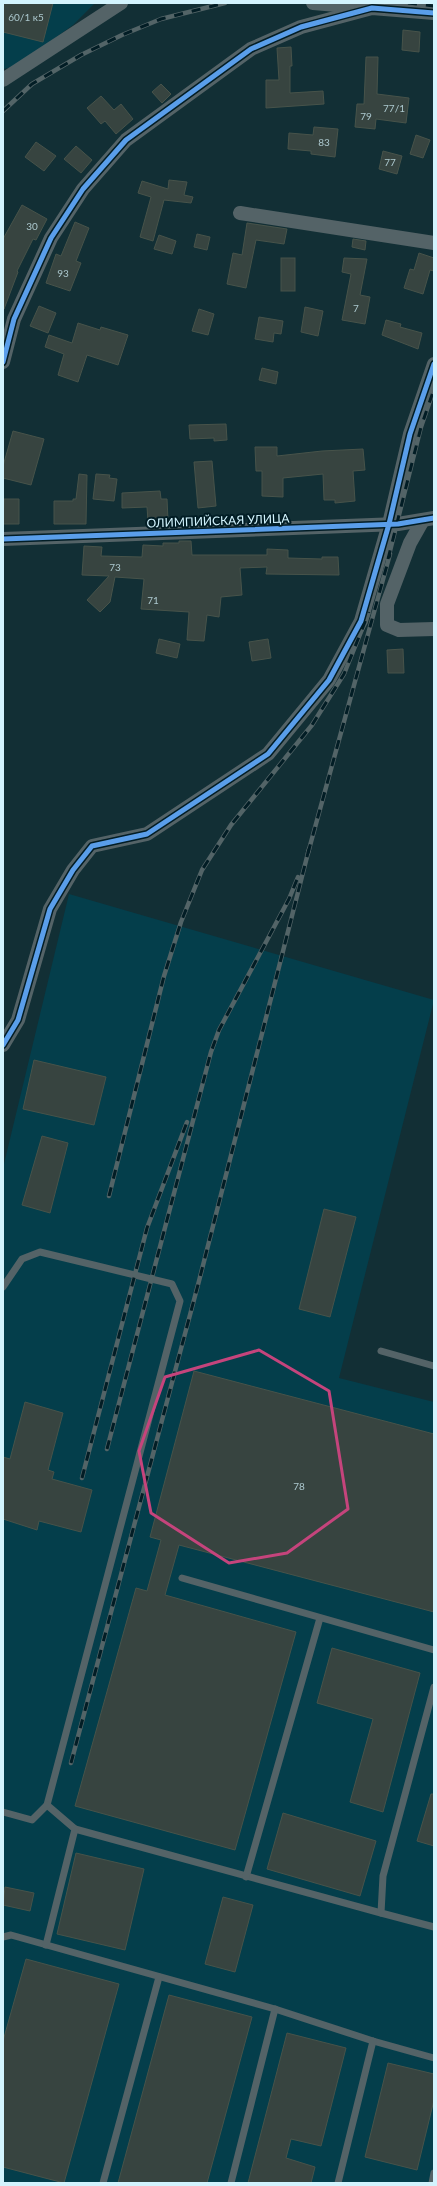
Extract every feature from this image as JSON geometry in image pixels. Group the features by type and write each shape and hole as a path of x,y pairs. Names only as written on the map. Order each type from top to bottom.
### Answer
{"street":[{"path":"3,80 121,3"},
{"path":"313,3 434,13"},
{"path":"3,362 14,319 51,238 83,189 126,140 251,49 300,27 372,8"},
{"path":"240,213 434,243"},
{"path":"3,1045 18,1020 50,910 74,870 92,846 146,834 268,754 329,680 361,621 388,524 410,434 434,364"},
{"name":"ОЛИМПИЙСКАЯ УЛИЦА","path":"3,539 388,524 429,519"},
{"name":"ОЛИМПИЙСКАЯ УЛИЦА","path":"429,519 410,543 387,604 387,625 399,630 434,629"}],"lane":[{"path":"3,1287 22,1260 40,1252 172,1284 180,1301 47,1805 32,1820 3,1812"},
{"path":"381,1351 434,1366"},
{"path":"182,1578 434,1650"},
{"path":"246,1877 320,1618"},
{"path":"381,1913 383,1876 434,1687"},
{"path":"47,1805 75,1829 246,1877 434,1927"},
{"path":"46,1945 75,1829"},
{"path":"3,1938 11,1935 275,2009 373,2041 434,2058"},
{"path":"103,2183 159,1977"},
{"path":"231,2183 275,2009"},
{"path":"338,2183 373,2041"},
{"path":"432,2183 434,2173"}],"highlighted area":[{"path":"259,1350 329,1391 348,1509 287,1553 229,1563 151,1513 139,1451 165,1377"}],"shaded area":[{"path":"3,3 95,3 73,25 15,67 3,69"},
{"path":"69,894 434,1000 339,1378 434,1402 434,2183 3,2183 3,1168"}],"building":[{"path":"3,3 53,3 43,42 3,32"},
{"path":"403,30 420,32 419,52 402,50"},
{"path":"291,47 292,66 290,66 290,93 323,91 324,104 266,108 266,80 279,80 277,48"},
{"path":"366,57 378,57 377,94 409,98 406,123 376,119 375,129 355,127 357,104 364,104"},
{"path":"161,84 171,94 162,103 152,92"},
{"path":"101,96 114,110 121,104 133,119 116,134 105,121 101,124 87,108"},
{"path":"314,127 338,129 335,157 311,154 311,151 288,149 289,133 313,135"},
{"path":"416,135 430,140 423,158 410,154"},
{"path":"36,142 56,156 44,171 25,157"},
{"path":"76,146 92,160 81,173 64,159"},
{"path":"383,151 402,156 397,174 379,169"},
{"path":"169,180 187,182 184,195 193,197 191,203 164,200 153,241 140,237 151,197 138,193 142,181 168,189"},
{"path":"22,205 47,219 36,240 33,239 17,271 18,272 4,309 3,239"},
{"path":"75,222 89,228 76,261 81,263 70,291 46,283 56,254 61,256"},
{"path":"247,223 287,229 284,244 256,240 246,288 227,284 233,253 242,255"},
{"path":"197,234 210,237 207,250 194,247"},
{"path":"159,235 176,241 172,254 154,249"},
{"path":"353,239 366,241 365,250 352,247"},
{"path":"419,253 434,258 434,271 430,270 423,294 404,288 410,269 414,270"},
{"path":"281,258 295,258 295,291 281,291"},
{"path":"344,258 367,259 360,295 370,297 365,324 342,320 351,274 342,272"},
{"path":"39,306 56,313 48,333 30,326"},
{"path":"305,307 323,311 318,336 301,332"},
{"path":"199,309 214,314 208,335 192,331"},
{"path":"259,317 283,321 281,334 274,333 273,342 255,339"},
{"path":"386,320 401,324 400,327 422,333 418,349 382,335"},
{"path":"78,323 100,330 101,327 128,335 118,365 87,355 78,382 58,375 64,354 45,347 49,335 72,343"},
{"path":"262,368 278,372 276,384 259,380"},
{"path":"226,424 227,440 214,441 214,438 190,439 189,425"},
{"path":"13,431 44,439 31,485 3,478 3,466"},
{"path":"255,447 277,447 277,456 322,451 363,449 365,470 353,471 355,501 335,503 335,500 324,500 323,474 283,478 283,497 262,496 262,471 256,471"},
{"path":"212,461 216,506 198,508 194,462"},
{"path":"79,474 87,475 86,524 54,524 54,501 73,501 73,499 76,499"},
{"path":"96,474 110,475 109,478 117,479 114,501 93,499"},
{"path":"160,491 161,499 167,499 168,520 148,521 147,507 122,508 122,493"},
{"path":"4,499 19,499 19,524 3,524"},
{"path":"179,541 191,541 192,555 267,555 267,549 288,550 288,558 322,559 322,557 338,557 339,575 266,574 267,567 240,568 242,595 221,597 219,617 207,615 204,641 187,640 189,612 141,609 144,579 115,577 110,602 100,612 87,600 109,576 82,575 84,546 102,547 101,556 142,557 143,545 163,546 163,543 179,543"},
{"path":"159,639 180,644 177,658 156,653"},
{"path":"268,639 271,658 252,661 249,642"},
{"path":"403,649 404,673 388,673 387,650"},
{"path":"34,1060 106,1077 94,1125 23,1109"},
{"path":"42,1136 68,1143 50,1213 22,1205"},
{"path":"324,1209 356,1217 330,1317 299,1309"},
{"path":"194,1371 434,1434 434,1612 179,1545 165,1595 296,1632 235,1850 75,1806 136,1588 147,1591 161,1540 150,1537"},
{"path":"25,1402 63,1413 48,1470 54,1472 52,1479 92,1490 81,1532 39,1521 37,1530 3,1519 3,1457 10,1459"},
{"path":"332,1648 420,1673 383,1812 350,1802 373,1719 317,1703"},
{"path":"431,1794 434,1794 434,1846 417,1841"},
{"path":"283,1813 376,1841 360,1896 267,1869"},
{"path":"76,1853 144,1869 125,1950 57,1934"},
{"path":"5,1887 34,1893 30,1911 3,1905"},
{"path":"223,1897 253,1905 235,1972 205,1964"},
{"path":"26,1959 119,1984 64,2183 3,2167 3,2041"},
{"path":"169,1995 252,2017 207,2183 118,2183"},
{"path":"287,2033 346,2048 321,2146 291,2139 286,2158 315,2167 311,2183 248,2183"},
{"path":"388,2063 434,2074 434,2100 417,2170 365,2157"}],"railway":[{"path":"3,111 32,84 81,55 122,35 161,19 225,3"},
{"path":"408,3 434,6"},
{"path":"388,559 421,427 434,389"},
{"path":"308,853 390,554"},
{"path":"109,1196 164,976 181,922 202,870 231,825 312,725 344,674 369,612"},
{"path":"71,1763 199,1281 309,849"},
{"path":"107,1449 211,1052 219,1030 289,899 298,877"},
{"path":"82,1478 147,1228 187,1122"}],"cycle path":[{"path":"3,362 14,319 51,238 83,189 126,140 251,49 301,27 372,8 434,13"},
{"path":"3,1045 18,1020 50,909 73,870 92,846 147,834 268,754 329,680 361,621 389,524 410,434 434,364"},
{"path":"3,539 398,524 434,518"}]}
